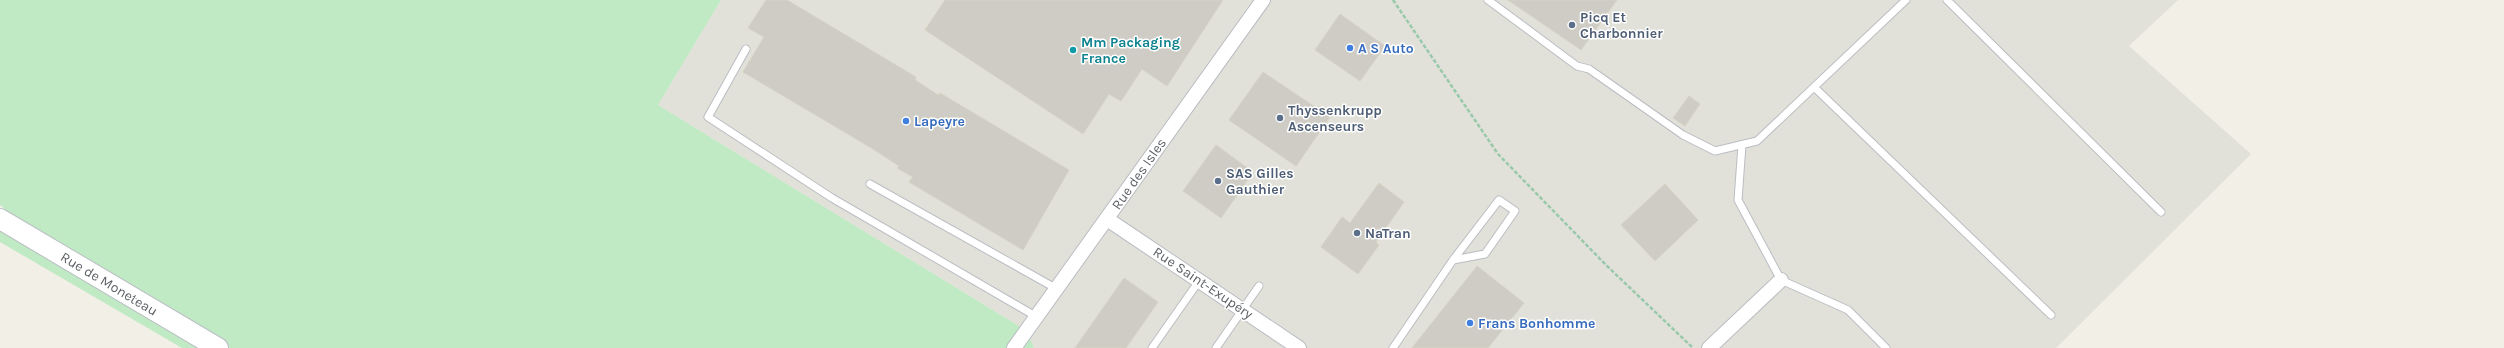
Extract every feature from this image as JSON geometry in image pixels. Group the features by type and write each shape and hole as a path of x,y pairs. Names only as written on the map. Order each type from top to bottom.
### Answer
{"main road":[{"name":"Rue de Moneteau","path":"0,219 218,348"}],"street":[{"name":"Rue des Isles","path":"1014,348 1263,0"},
{"name":"Rue Saint-Exupéry","path":"1107,219 1299,348"},
{"path":"1709,348 1781,280"}],"lane":[{"path":"1488,0 1577,66 1589,69 1683,135 1715,152 1757,141 1906,0"},
{"path":"1947,0 2161,212"},
{"path":"746,49 708,117 832,198 1037,317"},
{"path":"1814,87 2051,315"},
{"path":"1742,145 1738,200 1781,280 1848,310 1886,348"},
{"path":"870,184 1057,289"},
{"path":"1393,348 1453,260 1498,200 1515,211 1485,254 1453,260"},
{"path":"1152,348 1199,281"},
{"path":"1216,348 1260,286"}],"path":[{"path":"1393,0 1498,154 1606,265 1694,348"}],"shaded area":[{"path":"721,0 2178,0 2129,46 2251,154 2056,348 1034,348 1027,331 658,105"}],"green space":[{"path":"0,0 721,0 658,105 1027,331 1034,348 182,348 0,242 0,217 4,208 0,205"}],"building":[{"name":"Lapeyre","path":"766,0 787,0 916,77 915,80 938,95 940,93 1069,170 1023,250 909,182 913,177 897,168 899,166 873,149 743,72 764,37 748,28"},
{"name":"Mm Packaging France","path":"945,0 1223,0 1167,86 1142,69 1121,101 1109,94 1083,134 925,30"},
{"name":"Picq Et Charbonnier","path":"1508,0 1617,0 1581,50"},
{"name":"A S Auto","path":"1340,14 1385,46 1360,81 1315,50"},
{"name":"Thyssenkrupp Ascenseurs","path":"1263,72 1330,117 1296,166 1229,120"},
{"path":"1689,96 1700,104 1685,126 1673,118"},
{"name":"SAS Gilles Gauthier","path":"1216,145 1253,172 1221,218 1183,191"},
{"name":"NaTran","path":"1379,183 1404,202 1376,242 1379,245 1358,274 1321,247 1342,217 1350,223"},
{"path":"1665,184 1698,220 1655,261 1621,225"},
{"name":"Frans Bonhomme","path":"1477,266 1524,303 1488,348 1412,348"},
{"path":"1124,278 1158,302 1126,348 1075,348"}],"place":[{"name":"Picq Et Charbonnier","path":"1572,25"},
{"name":"A S Auto","path":"1350,48"},
{"name":"Mm Packaging France","path":"1073,50"},
{"name":"Thyssenkrupp Ascenseurs","path":"1280,118"},
{"name":"Lapeyre","path":"906,121"},
{"name":"SAS Gilles Gauthier","path":"1218,181"},
{"name":"NaTran","path":"1357,233"},
{"name":"Frans Bonhomme","path":"1470,323"}]}
